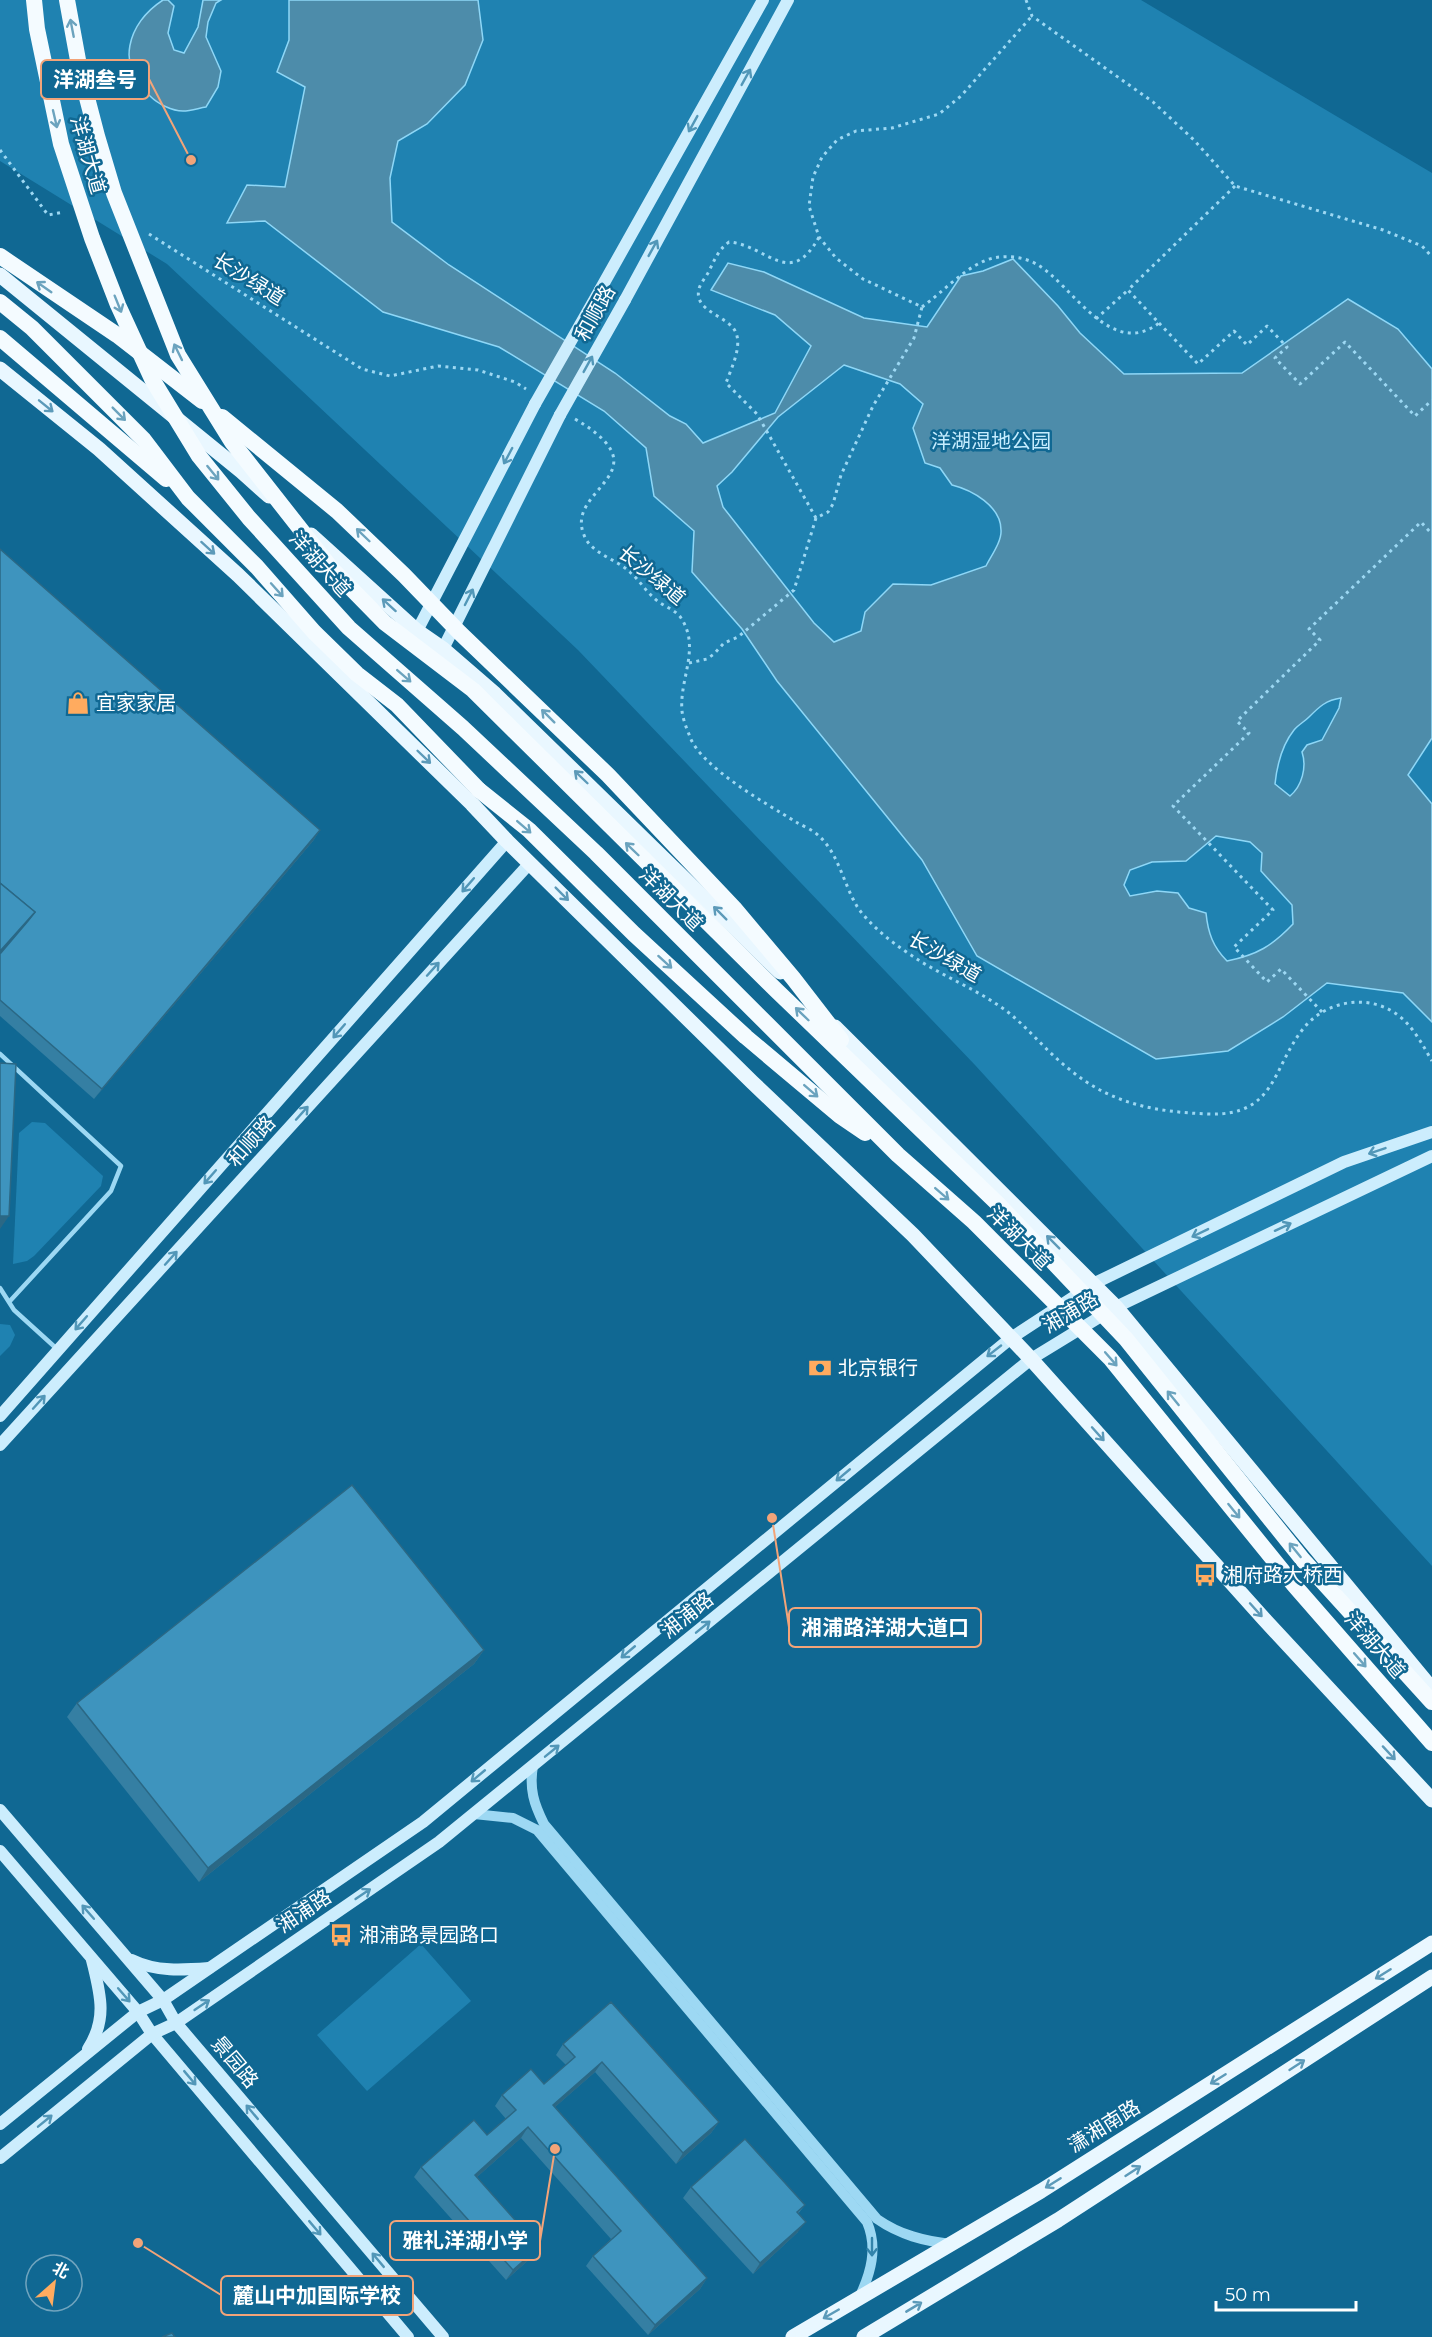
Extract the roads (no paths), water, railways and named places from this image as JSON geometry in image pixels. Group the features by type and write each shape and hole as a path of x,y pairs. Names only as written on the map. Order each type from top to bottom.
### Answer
{"highway":[{"name":"洋湖大道","path":"34,0 45,76 61,144 92,238 118,305 152,379 199,456 249,518 350,628 463,728 596,853 898,1155 974,1222 1110,1358 1294,1585 1432,1743"},
{"name":"洋湖大道","path":"67,0 80,71 114,193 178,355 231,442 331,568 385,623 473,690 776,990 998,1204 1126,1339 1303,1560 1432,1702"},
{"path":"0,256 117,335 337,511 608,775 687,858 748,924 890,1098 936,1142"},
{"path":"0,302 32,328 144,440 189,498"},
{"path":"0,338 88,415 189,498 257,567 314,632 357,674 397,705 479,790 529,831 643,942 746,1037 840,1116 898,1155"}],"main road":[{"name":"和顺路","path":"417,631 535,399 600,290 763,0"},
{"name":"和顺路","path":"443,649 563,414 788,0"},
{"path":"0,275 241,471 417,631 443,649 495,694 1095,1283 1432,1689"},
{"path":"0,369 99,449 238,575 752,1082 913,1235 1031,1359 1264,1619 1432,1800"},
{"name":"和顺路","path":"0,1416 507,841"},
{"name":"和顺路","path":"0,1445 531,863"},
{"name":"湘浦路","path":"0,2124 138,2012 162,2000 423,1822 1011,1338 1095,1283 1344,1162 1432,1132"},
{"name":"湘浦路","path":"0,2158 152,2034 176,2023 439,1842 1031,1359 1116,1307 1432,1156"},
{"name":"景园路","path":"0,1810 162,2000 176,2023 443,2337"},
{"path":"0,1851 138,2012 152,2034 408,2337"},
{"name":"潇湘南路","path":"793,2337 1041,2191 1432,1943"},
{"path":"126,1957 145,1966 178,1970 209,1968"},
{"path":"84,2056 100,2023 101,1999 92,1958"},
{"path":"864,2337 1058,2220 1432,1977"}],"street":[{"path":"533,1766 530,1781 532,1794 544,1824 877,2219 908,2236 951,2244"},
{"path":"474,1814 513,1818 537,1830 867,2222 872,2233 872,2264 859,2298"}],"lane":[{"path":"0,1054 121,1166 111,1191 10,1301"},
{"path":"0,1288 14,1310 57,1349"}],"place":[{"name":"洋湖叁号","path":"191,160"},
{"name":"宜家家居","path":"78,703"},
{"name":"北京银行","path":"820,1368"},
{"name":"湘浦路洋湖大道口","path":"772,1518"},
{"name":"湘府路大桥西","path":"1205,1575"},
{"name":"湘浦路景园路口","path":"341,1935"},
{"name":"雅礼洋湖小学","path":"555,2149"},
{"name":"麓山中加国际学校","path":"138,2243"}],"park label":[{"name":"洋湖湿地公园","path":"991,441"}]}
